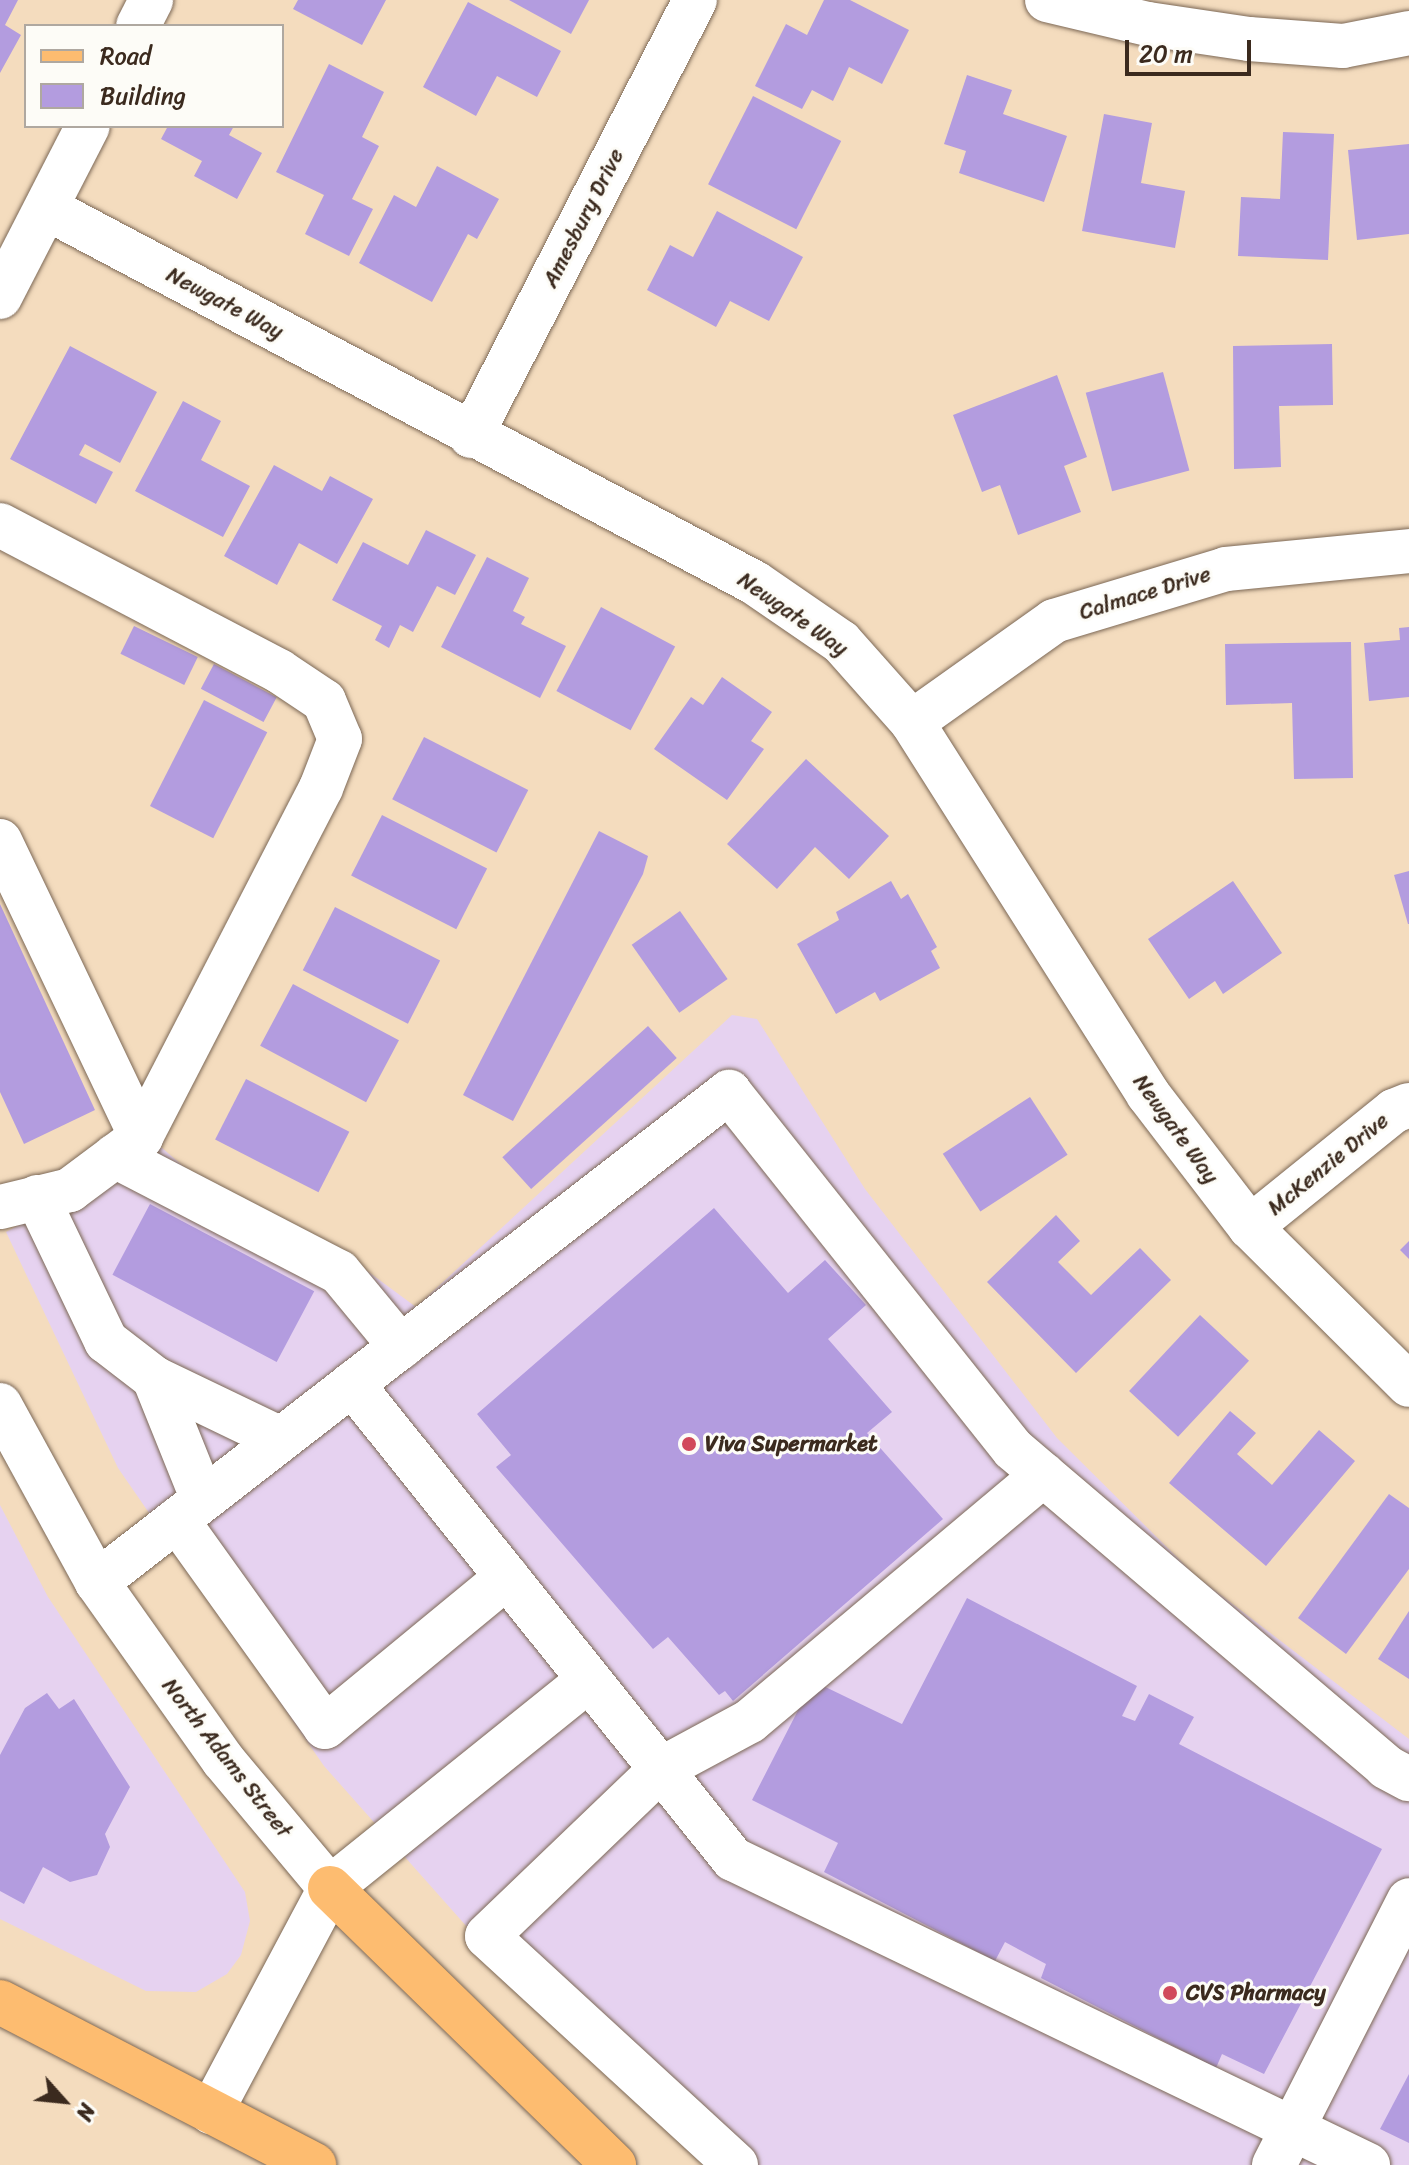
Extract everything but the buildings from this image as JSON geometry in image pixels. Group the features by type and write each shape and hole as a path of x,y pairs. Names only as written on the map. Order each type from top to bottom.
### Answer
{"main road":[{"path":"330,1888 614,2165"},
{"path":"0,2002 314,2165"}],"street":[{"path":"139,24 151,0"},
{"name":"Amesbury Drive","path":"471,436 695,0"},
{"path":"1047,0 1148,24 1249,39 1343,46 1409,33"},
{"path":"0,297 87,128"},
{"name":"Newgate Way","path":"46,208 471,436 755,583 841,642 912,722 1148,1094 1250,1227 1409,1385"},
{"path":"0,525 279,671 324,701 340,739 321,788 128,1146 70,1190 18,1202 106,1341 154,1378 281,1439"},
{"name":"Calmace Drive","path":"912,722 1054,621 1226,569 1409,551"},
{"path":"0,841 128,1146 339,1272 401,1347"},
{"path":"97,1582 729,1092 1013,1449 1386,1767 1409,1779"},
{"name":"McKenzie Drive","path":"1250,1227 1394,1111 1409,1105"},
{"path":"154,1378 190,1510 325,1727 507,1577"},
{"path":"352,1384 733,1859 1283,2147 1368,2165"},
{"name":"North Adams Street","path":"0,1405 13,1460 223,1760 330,1888"},
{"path":"736,2165 487,1936 661,1769 750,1721 1043,1475"},
{"path":"211,2112 330,1888 589,1680"},
{"path":"1283,2147 1409,1900"}],"shaded area":[{"path":"732,1015 757,1019 865,1189 1057,1438 1196,1576 1409,1739 1409,2165 710,2165 524,1991 324,1766 118,1468 6,1232 161,1147 206,1186 351,1259 416,1307"},
{"path":"0,1505 48,1597 245,1892 250,1921 241,1955 227,1974 196,1992 146,1991 0,1919"}],"place":[{"name":"Viva Supermarket","path":"689,1444"},
{"name":"CVS Pharmacy","path":"1170,1993"}]}
